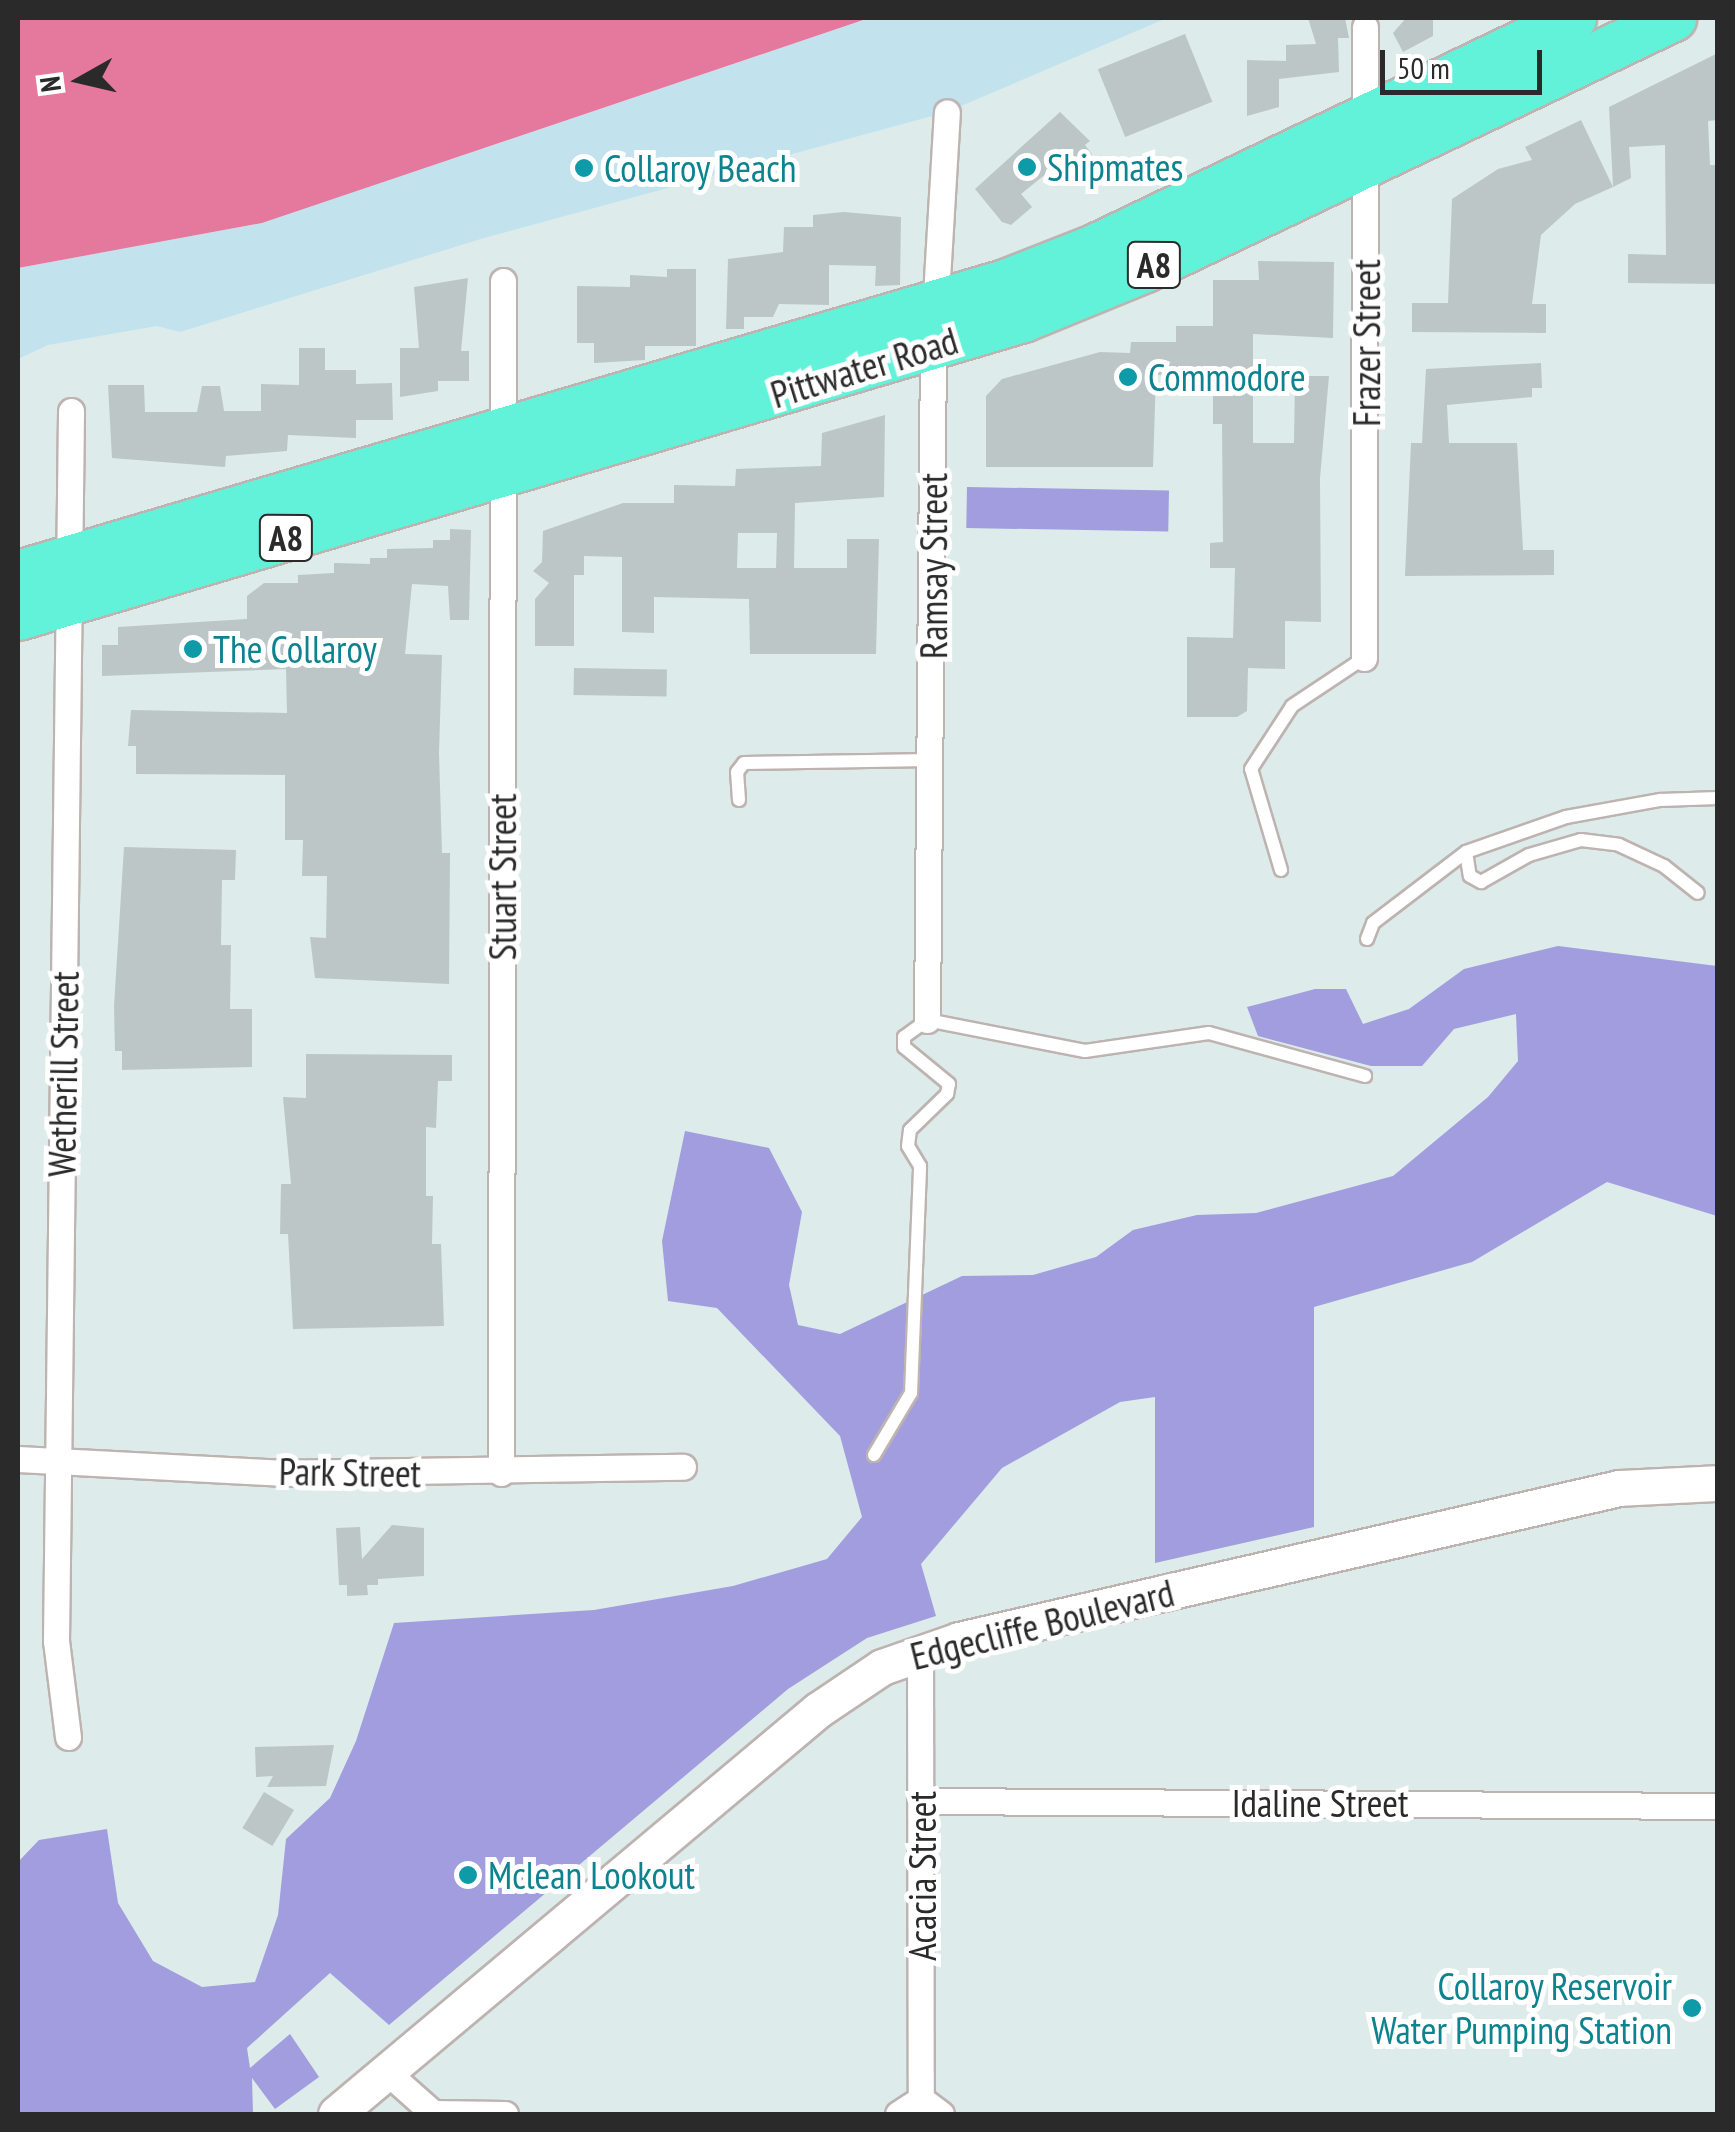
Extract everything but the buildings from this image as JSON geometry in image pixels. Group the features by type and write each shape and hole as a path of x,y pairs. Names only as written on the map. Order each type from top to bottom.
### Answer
{"highway":[{"name":"Pittwater Road","path":"18,573 503,452 933,326 1573,18"},
{"name":"Pittwater Road","path":"933,326 1023,319 1145,269 1673,18"},
{"name":"Pittwater Road","path":"18,617 503,452"}],"street":[{"name":"Frazer Street","path":"1364,658 1365,27"},
{"name":"Ramsay Street","path":"927,1020 933,760 933,326 947,112"},
{"name":"Stuart Street","path":"501,1473 502,281"},
{"name":"Wetherill Street","path":"68,1737 56,1642 71,411"},
{"name":"Park Street","path":"18,1459 281,1473 501,1473 684,1467"},
{"name":"Edgecliffe Boulevard","path":"336,2114 818,1710 882,1666 920,1652 1619,1488 1718,1483"},
{"name":"Acacia Street","path":"920,1652 931,2107"},
{"name":"Idaline Street","path":"924,1801 1718,1806"},
{"path":"388,2073 433,2113 505,2114"},
{"path":"898,2114 931,2107"}],"lane":[{"path":"1281,870 1252,769 1292,706 1364,658"},
{"path":"739,800 737,772 744,763 933,760"},
{"path":"1367,939 1372,923 1466,852 1566,817 1660,800 1718,798"},
{"path":"1466,852 1470,876 1481,882 1529,855 1581,840 1619,845 1664,866 1698,893"},
{"path":"874,1454 911,1392 920,1166 908,1146 910,1130 947,1094 949,1084 904,1047 904,1037 927,1020 1085,1051 1123,1051 1209,1033 1365,1076"}],"shaded area":[{"path":"18,18 869,18 262,223 18,268"},
{"path":"967,487 1169,491 1168,532 966,528"},
{"path":"1558,946 1717,966 1717,1216 1607,1182 1472,1262 1314,1307 1314,1527 1155,1563 1155,1397 1120,1402 1002,1468 921,1564 936,1616 867,1638 788,1689 389,2025 330,1973 247,2048 250,2068 290,2034 319,2077 275,2109 252,2078 253,2114 18,2114 18,1862 39,1840 107,1829 118,1903 153,1961 202,1987 255,1982 278,1915 286,1839 330,1798 356,1741 394,1623 594,1610 733,1586 827,1559 862,1517 840,1436 717,1308 668,1301 662,1241 685,1131 769,1148 802,1212 789,1285 798,1325 840,1334 962,1276 1033,1275 1096,1257 1133,1230 1197,1215 1256,1213 1393,1176 1488,1097 1518,1061 1516,1014 1454,1029 1422,1066 1371,1066 1258,1036 1247,1007 1315,989 1346,989 1363,1024 1409,1009 1464,969"}],"sand":[{"name":"Collaroy Beach","path":"869,18 1167,18 947,112 484,238 180,332 157,326 48,345 18,359 18,268 262,223"}],"place":[{"name":"Shipmates","path":"1027,167"},
{"name":"Collaroy Beach","path":"584,168"},
{"name":"Commodore","path":"1128,377"},
{"name":"The Collaroy","path":"193,649"},
{"name":"Mclean Lookout","path":"468,1875"},
{"name":"Collaroy Reservoir Water Pumping Station","path":"1692,2008"}]}
